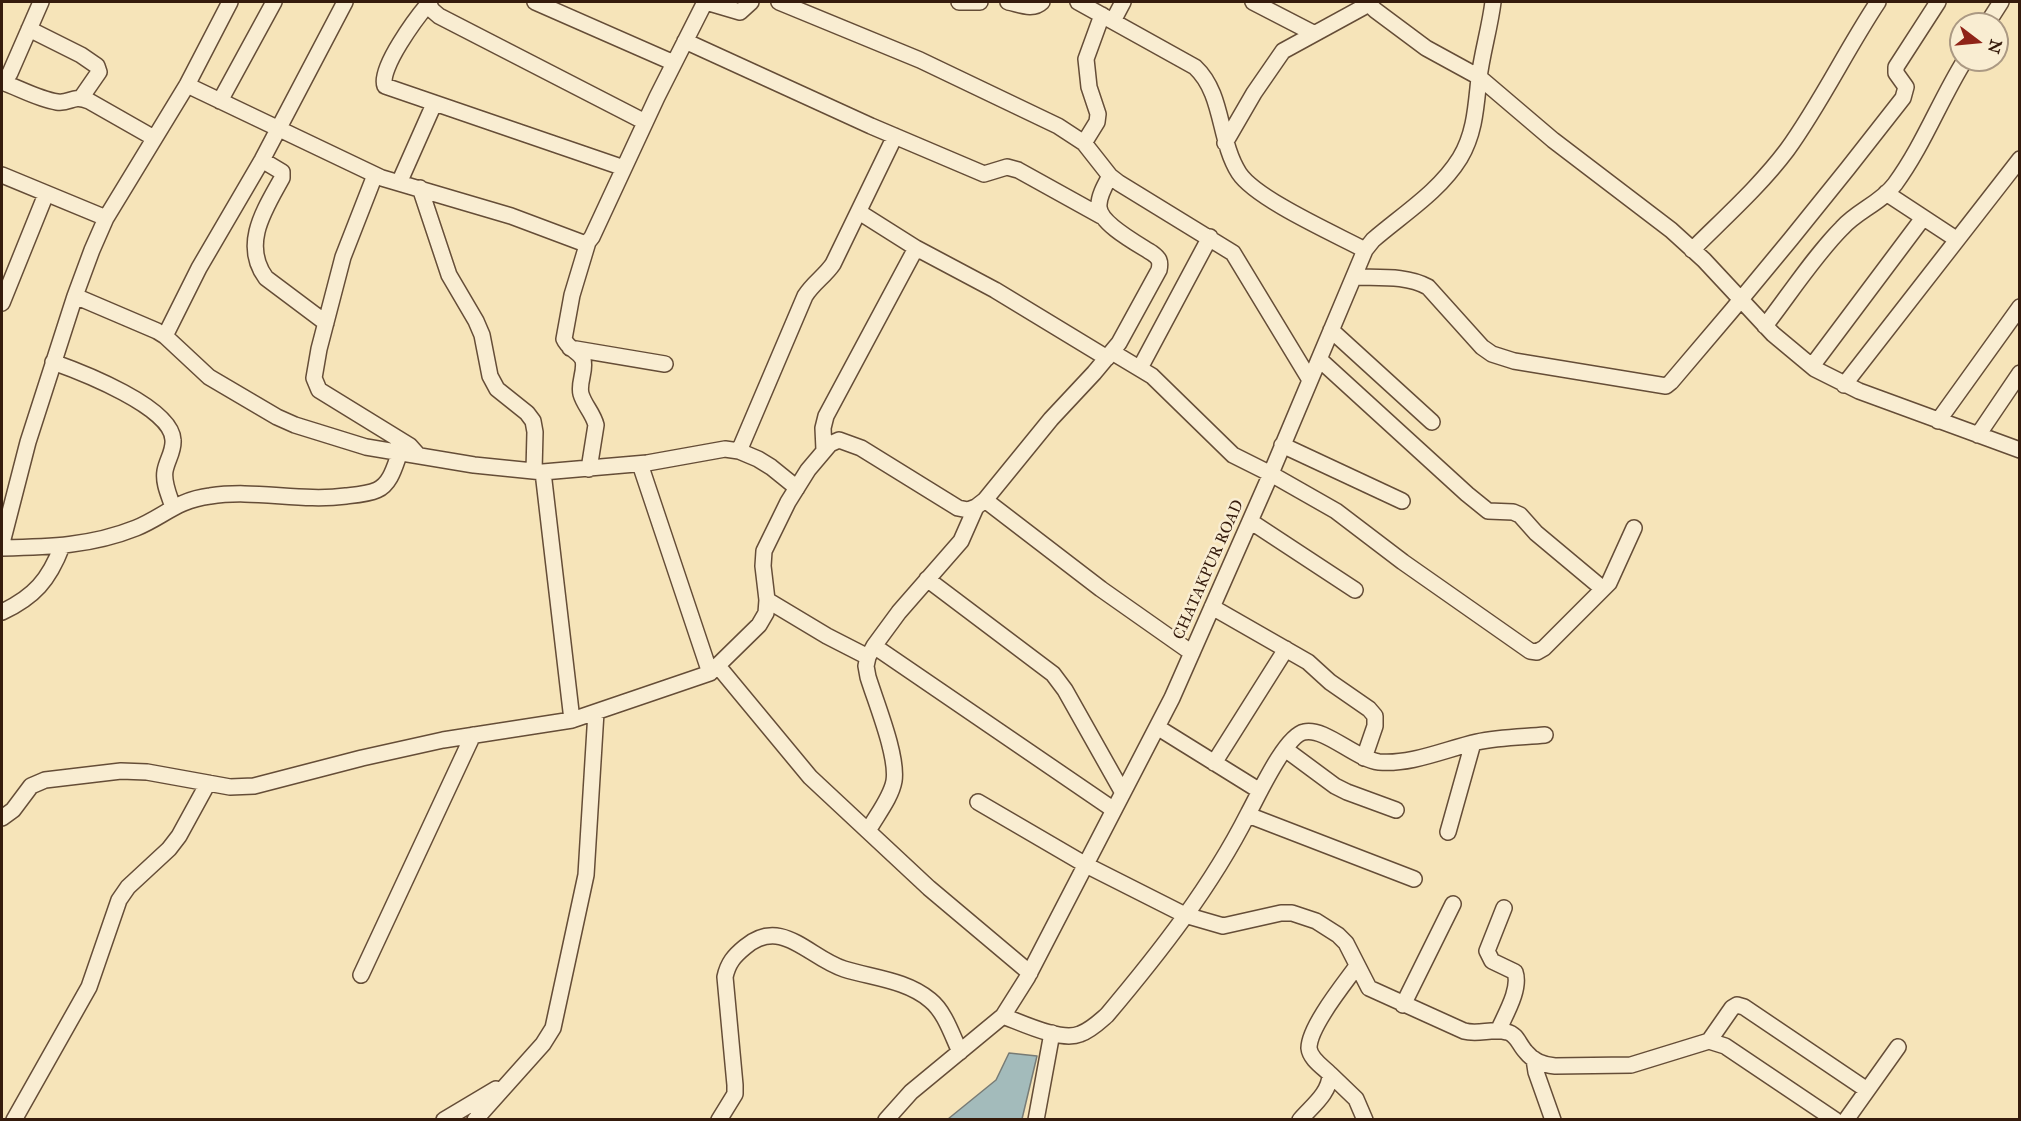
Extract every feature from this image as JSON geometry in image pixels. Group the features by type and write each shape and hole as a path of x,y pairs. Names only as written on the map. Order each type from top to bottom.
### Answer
{"street":[{"path":"2,81 10,73 41,2"},
{"path":"2,543 28,442 75,296 106,218 187,85 230,2"},
{"path":"220,101 274,2"},
{"path":"165,336 199,268 262,160 345,2"},
{"path":"624,168 390,88 385,86 384,75 409,28 428,2 439,16 645,122"},
{"path":"535,2 674,63"},
{"path":"589,469 596,425 592,413 581,396 580,387 584,365 582,357 570,348 564,339 572,295 588,242 596,230 685,41 708,2 740,12 750,2"},
{"path":"779,2 920,60 1058,126 1084,143 1110,176 1119,183 1233,253 1310,380"},
{"path":"959,2 980,2"},
{"path":"1008,2 1030,7 1042,2"},
{"path":"1078,2 1195,67 1211,89 1225,143 1239,173 1250,185 1270,199 1365,250"},
{"path":"1084,143 1097,122 1098,114 1089,87 1086,59 1108,18 1123,2"},
{"path":"1252,2 1313,33"},
{"name":"CHATAKPUR ROAD","path":"886,1119 911,1092 1003,1016 1030,973 1123,793 1192,652 1271,474 1365,250 1373,240 1437,185 1460,158 1473,127 1478,105 1479,77 1493,2"},
{"path":"1692,250 1761,180 1785,152 1807,120 1878,2"},
{"path":"1354,277 1418,281 1428,287 1482,347 1492,354 1514,361 1666,386 1742,301 1903,98 1906,87 1896,74 1896,67 1938,2"},
{"path":"1225,143 1282,51 1368,3 1426,48 1479,77 1553,140 1619,188 1692,250 1765,326 1812,366 1844,385 2019,450"},
{"path":"29,29 81,55 97,66 99,72 81,98"},
{"path":"685,41 984,174 1006,167 1018,170 1101,216 1108,224 1152,253 1160,263 1159,270 1129,325 1109,355 1051,419 981,504 960,540 871,651 866,666 868,677 895,763 891,791 868,831"},
{"path":"1765,326 1840,229 1894,186 1958,72"},
{"path":"2,81 59,102 81,98 154,138"},
{"path":"187,85 375,175 511,216 584,243 588,242"},
{"path":"399,183 434,104"},
{"path":"739,451 805,296 811,287 827,274 895,136"},
{"path":"1844,385 2019,159"},
{"path":"262,160 282,172 282,178 258,221 255,232 259,269 266,278 326,323"},
{"path":"2,175 106,218"},
{"path":"375,175 343,257 314,368 314,378 319,390 411,446 418,455"},
{"path":"1101,216 1098,207 1100,197 1110,176"},
{"path":"420,188 448,276 482,335 490,376 497,389 527,413 533,421 572,720"},
{"path":"1886,193 1956,239"},
{"path":"2,303 46,194"},
{"path":"859,212 916,248 1109,355 1140,368 1152,376 1229,452 1336,511 1403,562 1530,651 1544,648 1603,589 1617,568 1634,528"},
{"path":"1812,366 1923,218"},
{"path":"1140,368 1210,237"},
{"path":"824,450 823,428 826,416 916,248"},
{"path":"75,296 137,321 165,336 209,377 277,417 315,432 366,447 474,465 539,472 640,464 725,449 739,451 771,467 797,488"},
{"path":"1938,421 2019,307"},
{"path":"1332,330 1431,422"},
{"path":"570,348 666,364"},
{"path":"1319,359 1467,494 1488,510 1513,512 1520,515 1536,533 1603,589"},
{"path":"54,362 100,380 134,398 161,418 174,438 165,470 165,481 173,507"},
{"path":"1978,435 2019,373"},
{"path":"2,819 13,810 31,786 45,780 121,771 147,772 237,787 254,786 362,758 473,735 572,720 714,670 759,625 766,613 764,551 797,488 824,450 838,440 878,458 958,508 968,510 981,504"},
{"path":"1282,446 1402,501"},
{"path":"2,548 86,544 136,528 182,502 209,496 254,494 326,499 377,490 388,481 399,452"},
{"path":"640,464 714,670 810,777 929,888 1030,973"},
{"path":"981,504 1192,652"},
{"path":"1250,521 1355,590"},
{"path":"2,612 21,603 31,595 54,568 62,546"},
{"path":"927,579 1053,674 1065,690 1123,793"},
{"path":"767,600 827,636 871,651 1114,810"},
{"path":"1212,607 1308,662 1330,682 1369,709 1375,716 1375,726 1364,758"},
{"path":"1214,763 1286,649"},
{"path":"475,1119 543,1044 553,1028 586,875 596,712"},
{"path":"1156,727 1260,791"},
{"path":"1003,1016 1066,1037 1079,1035 1092,1028 1107,1015 1207,887 1293,737 1304,732 1315,732 1364,758 1390,762 1473,742 1545,735"},
{"path":"361,975 473,735"},
{"path":"1448,832 1473,742"},
{"path":"1285,749 1347,792 1396,810"},
{"path":"14,1119 89,987 119,900 128,886 169,849 179,836 208,783"},
{"path":"978,802 1086,865 1185,915 1223,926 1281,913 1307,917 1341,938 1351,951 1369,988 1469,1033 1498,1031 1513,1034 1533,1059 1545,1065 1631,1065 1709,1041 1725,1046 1835,1119"},
{"path":"1248,815 1414,879"},
{"path":"1403,1005 1453,904"},
{"path":"1498,1031 1514,993 1517,978 1515,972 1492,961 1487,951 1504,908"},
{"path":"719,1119 735,1094 725,976 728,964 740,951 762,936 776,935 785,938 796,942 829,963 903,984 922,994 933,1002 941,1013 960,1052"},
{"path":"1357,966 1321,1018 1310,1049 1313,1058 1356,1098 1365,1119"},
{"path":"1709,1041 1732,1008 1737,1005 1744,1007 1867,1090"},
{"path":"1036,1119 1052,1033"},
{"path":"1846,1119 1898,1047"},
{"path":"1533,1059 1552,1119"},
{"path":"1300,1119 1325,1092 1330,1083 1330,1074"},
{"path":"444,1119 509,1082"}],"water":[{"path":"1009,1053 1037,1056 1022,1119 948,1119 996,1080"}]}
